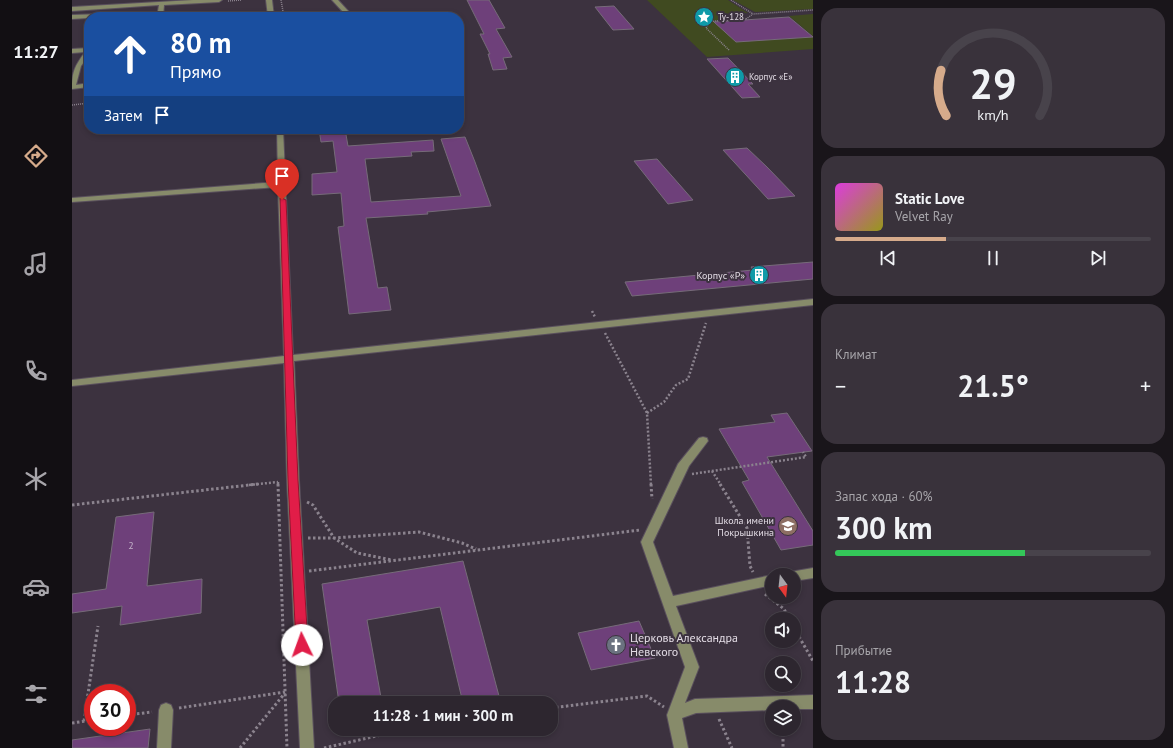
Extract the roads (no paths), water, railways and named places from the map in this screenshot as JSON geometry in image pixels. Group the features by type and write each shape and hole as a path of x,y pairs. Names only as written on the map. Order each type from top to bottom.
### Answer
{"street":[{"path":"72,9 219,0"},
{"path":"269,0 270,12"},
{"path":"335,0 346,12"},
{"path":"161,12 162,3"},
{"path":"103,12 105,7"},
{"path":"72,17 84,17"},
{"path":"72,51 84,50"},
{"path":"84,58 80,64 72,86 84,85"},
{"path":"80,64 84,64"},
{"path":"280,134 293,474 307,748"},
{"path":"72,200 282,184"},
{"path":"72,383 600,324 813,302"},
{"path":"681,748 674,715 692,667 670,602 647,542 684,464 703,442"},
{"path":"801,575 813,573"},
{"path":"670,602 765,581"},
{"path":"674,715 695,706 813,702"},
{"path":"164,748 166,710"}],"place":[{"name":"Ту-128","path":"704,17"},
{"name":"Корпус «Е»","path":"735,77"},
{"name":"Корпус «Р»","path":"759,275"},
{"name":"Школа имени Покрышкина","path":"788,526"},
{"name":"Церковь Александра Невского","path":"616,645"}]}
